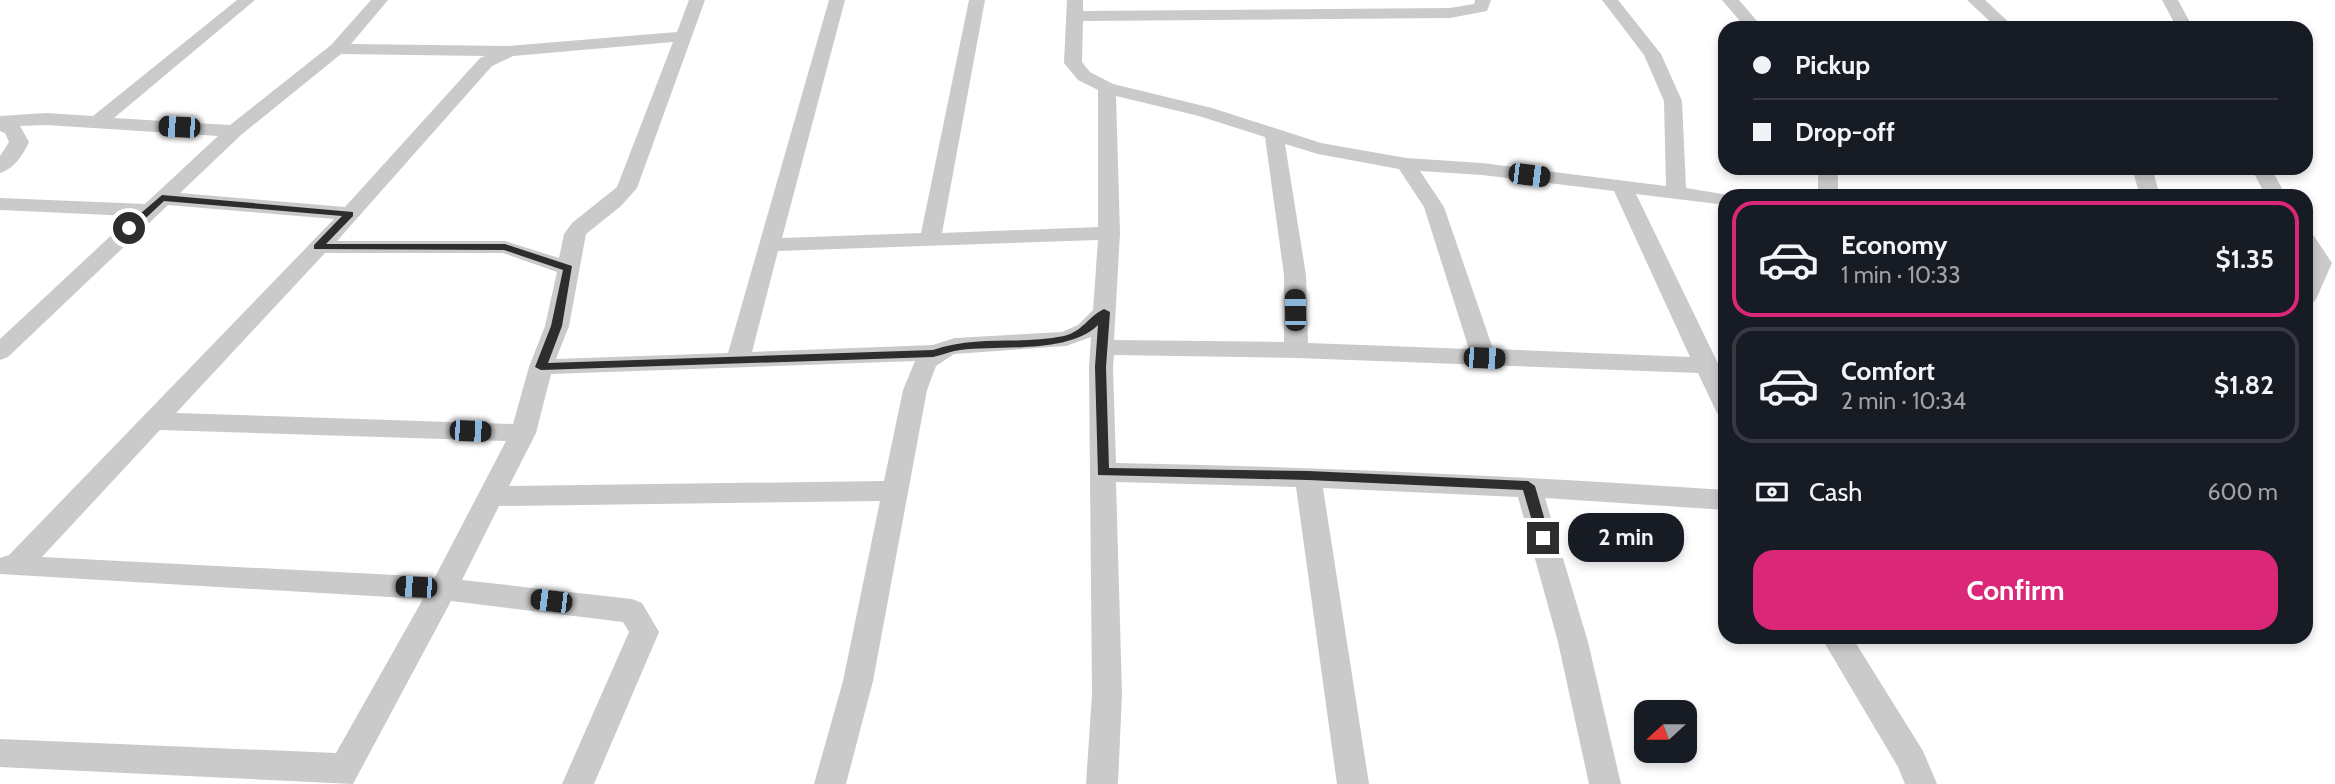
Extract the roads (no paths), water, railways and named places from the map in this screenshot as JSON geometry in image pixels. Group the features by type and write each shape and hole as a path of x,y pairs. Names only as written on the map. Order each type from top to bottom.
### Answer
{"street":[{"path":"96,123 247,0"},
{"path":"3,346 234,131 337,49 380,0"},
{"path":"0,753 340,776 443,589 523,433 541,367 557,326 578,228 613,205 627,188 697,0"},
{"path":"737,362 837,0"},
{"path":"930,239 977,0"},
{"path":"1483,0 1481,8 1468,12 1353,7 1074,8 1073,63 1084,76 1107,88 1205,112 1318,148 1406,164 1482,169 1718,198"},
{"path":"1610,0 1652,54 1674,101 1676,193"},
{"path":"1730,0 1749,21"},
{"path":"1975,0 1999,21"},
{"path":"2170,0 2181,21"},
{"path":"337,49 510,51 684,36"},
{"path":"8,566 154,421 350,214 486,62 510,51"},
{"path":"1102,784 1107,694 1102,347 1110,233 1107,88"},
{"path":"0,122 46,118 234,131"},
{"path":"0,122 13,130 19,142 14,153 0,167"},
{"path":"1274,135 1294,275 1296,350"},
{"path":"1406,164 1434,207 1451,250 1484,358"},
{"path":"1622,186 1718,390"},
{"path":"0,204 155,204 350,214"},
{"path":"769,245 1110,233"},
{"path":"318,247 505,247 569,269"},
{"path":"2313,251 2321,263 2313,281"},
{"path":"541,367 933,354 963,345 1066,339 1086,330 1104,312"},
{"path":"1102,347 1296,350 1706,365"},
{"path":"830,784 858,681 915,390 927,359 933,354"},
{"path":"154,421 523,433"},
{"path":"1103,472 1308,476 1528,486 1718,499"},
{"path":"1308,476 1353,784"},
{"path":"1528,486 1573,642 1605,784"},
{"path":"490,496 894,491"},
{"path":"8,566 443,589 632,611 643,632 578,784"},
{"path":"1840,644 1912,761 1921,784"}]}
